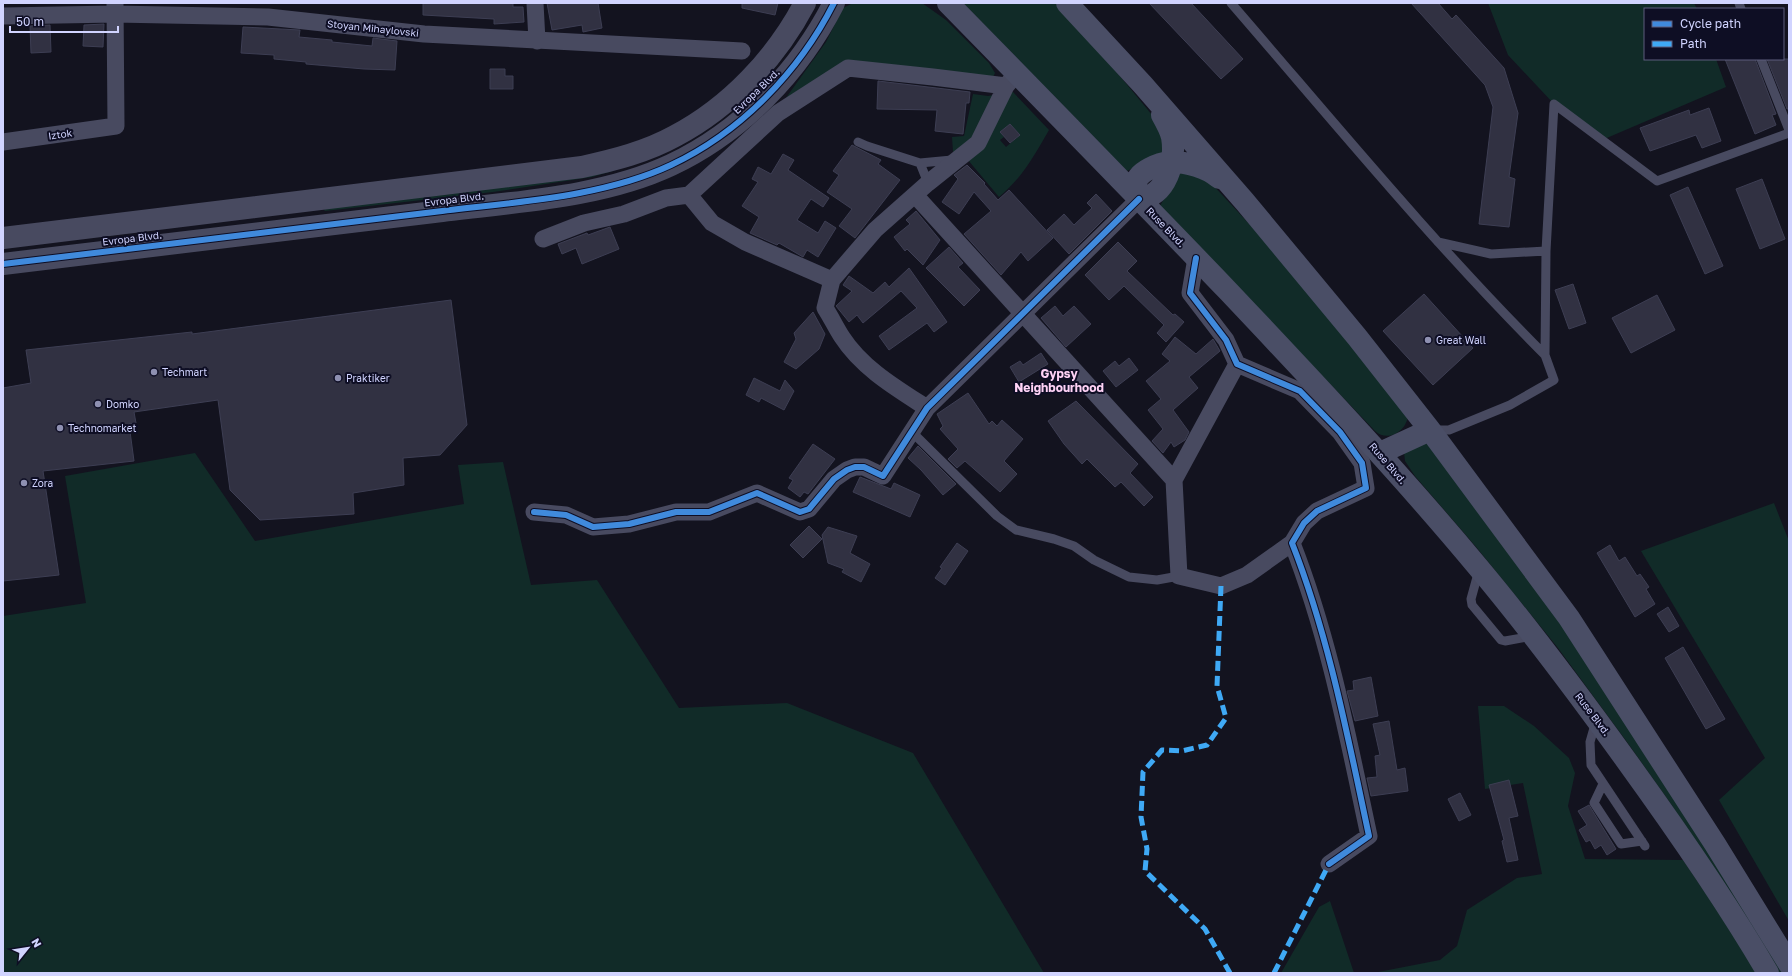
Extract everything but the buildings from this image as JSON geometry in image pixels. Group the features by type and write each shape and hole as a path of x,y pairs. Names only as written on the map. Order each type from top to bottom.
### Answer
{"main road":[{"name":"Ruse Blvd.","path":"948,3 1012,80 1139,198 1380,453 1479,568 1533,636 1669,818 1747,936 1768,973"},
{"path":"1068,3 1143,85 1245,202 1357,337 1430,430 1569,618 1716,844 1789,964"},
{"path":"1143,85 1170,129 1172,162"},
{"path":"1139,198 1136,184 1139,176 1152,168 1172,162 1196,166 1210,171 1245,202"},
{"path":"1380,453 1430,430"}],"street":[{"path":"535,3 538,40"},
{"name":"Evropa Blvd.","path":"3,238 582,167 630,155 675,136 710,113 745,84 782,40 805,3"},
{"name":"Evropa Blvd.","path":"3,264 176,242 268,233 562,195 604,188 630,181 690,155 746,115 767,96 803,55 834,3"},
{"name":"Stoyan Mihaylovski","path":"3,16 115,8 268,16 424,34 742,51"},
{"name":"Iztok","path":"3,142 116,126 115,8"},
{"path":"543,239 584,223 624,214 666,198 689,194 778,114 848,68 933,77 1012,80 978,144 928,183 875,230 832,280 825,308 843,338 865,364 898,389 927,408"},
{"path":"689,194 712,223 745,242 832,280"},
{"path":"915,195 1174,480"},
{"path":"534,512 566,515 593,527 629,524 676,512 709,512 757,493 800,512 809,509 834,479 847,470 855,467 864,467 883,476 927,408 1023,315 1139,198"},
{"path":"1196,258 1190,293 1226,340 1237,364 1300,391 1340,432 1362,463 1366,488 1316,511 1304,522 1292,543 1247,575 1221,586 1179,576 1174,480 1237,364"},
{"path":"1292,543 1308,585 1336,688 1357,775 1369,836 1329,864"}],"lane":[{"path":"1232,3 1438,242 1489,298 1545,355"},
{"path":"1430,430 1449,430 1510,405 1554,380 1545,355 1546,251 1554,104 1657,181 1789,131 1761,60"},
{"path":"858,142 920,163 958,159"},
{"path":"920,163 928,183"},
{"path":"1438,242 1491,254 1546,251"},
{"path":"912,432 997,516 1016,530 1054,539 1074,546 1094,560 1129,576 1157,580 1179,576"},
{"path":"1479,568 1470,599 1472,605 1501,640 1505,641 1533,636"},
{"path":"1596,719 1590,742 1591,766 1643,843 1621,844 1594,802 1603,784"}],"green space":[{"path":"816,3 798,36 768,76 728,113 613,171 592,177 493,192 324,210 325,208 670,140"},
{"path":"853,3 922,3 946,20 989,63 995,73 992,79 852,62 778,109 826,42 843,8"},
{"path":"963,3 1058,3 1068,13 1157,121 1166,152 1127,171"},
{"path":"1488,3 1694,3 1696,8 1644,8 1644,60 1716,60 1726,87 1602,140 1554,104 1508,55"},
{"path":"1013,92 1049,130 1021,174 999,197 968,160 953,152 952,137 964,136 973,94 988,96","holes":["1010,124 1020,135 1006,147 1000,140 1004,137 1000,132"]},
{"path":"1187,172 1212,184 1291,269 1408,415 1407,421 1401,430 1396,434 1386,436 1375,431 1160,206 1178,174"},
{"path":"1429,442 1533,578 1787,973 1778,973 1671,804 1558,648 1477,548 1415,476 1405,461 1404,452"},
{"path":"195,453 255,541 464,504 458,465 503,462 531,585 597,580 679,708 787,703 913,753 1044,973 3,973 3,616 86,603 65,476"},
{"path":"1774,503 1789,541 1789,921 1719,800 1765,758 1641,551"},
{"path":"1478,706 1504,706 1534,726 1569,758 1575,773 1568,806 1585,859 1683,860 1743,948 1758,973 1373,973 1440,960 1457,946 1467,910 1517,878 1542,874 1523,783 1485,789"},
{"path":"1330,901 1354,973 1281,973 1319,907"}],"marked path":[{"path":"1221,586 1217,686 1226,718 1207,745 1182,751 1162,750 1143,772 1141,817 1147,849 1145,871 1205,929 1230,973"},
{"path":"1274,973 1329,864"}],"cycle path":[{"path":"3,264 556,197 586,192 644,176 671,165 697,151 721,135 766,98 804,53 834,3"},
{"path":"534,512 566,515 593,527 629,524 676,512 709,512 757,493 800,512 809,509 834,479 847,470 855,467 864,467 883,476 927,408 1139,199"},
{"path":"1196,258 1190,293 1226,340 1237,364 1300,391 1340,432 1362,463 1366,488 1317,511 1304,523 1292,543 1317,615 1327,651 1369,836 1329,864"}],"place":[{"name":"Great Wall","path":"1428,340"},
{"name":"Techmart","path":"154,372"},
{"name":"Praktiker","path":"338,378"},
{"name":"Domko","path":"98,404"},
{"name":"Technomarket","path":"60,428"},
{"name":"Zora","path":"24,483"}],"district":[{"name":"Gypsy Neighbourhood","path":"1059,380"}]}
